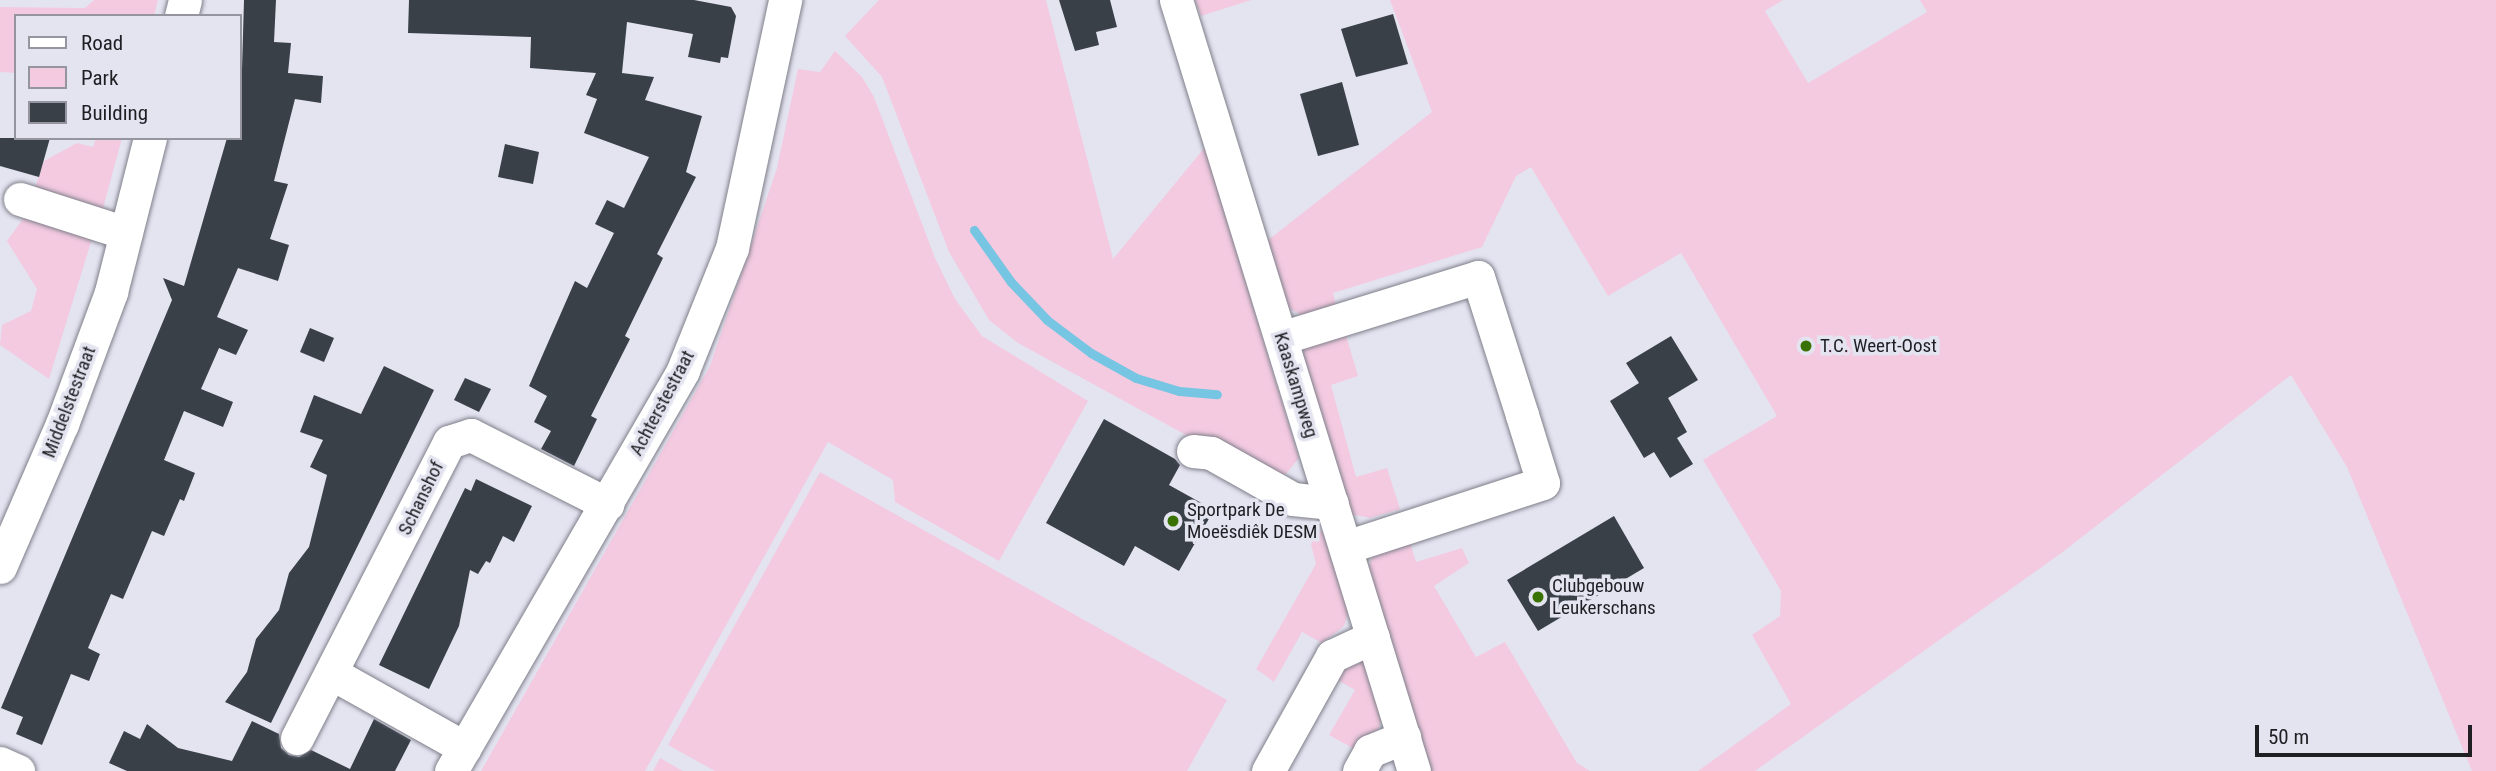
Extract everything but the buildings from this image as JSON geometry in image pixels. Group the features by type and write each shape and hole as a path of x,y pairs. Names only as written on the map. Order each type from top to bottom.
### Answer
{"street":[{"name":"Achterstestraat","path":"458,759 683,370 732,248 785,0"},
{"name":"Kaaskampweg","path":"1176,0 1414,771"},
{"name":"Middelstestraat","path":"0,567 62,424 111,292 149,140"},
{"path":"20,199 126,233"},
{"path":"1281,338 1478,277 1526,426 1543,483 1346,547"},
{"name":"Schanshof","path":"297,738 333,674 449,442 471,435 607,504"},
{"path":"1193,451 1211,453 1293,499 1332,503"},
{"path":"1268,771 1332,656 1373,637"},
{"path":"333,674 458,759"},
{"path":"1359,771 1370,751 1404,737"},
{"path":"0,763 18,771"}],"green space":[{"path":"94,0 158,0 154,14 14,14 14,73 0,72 0,7 85,8"},
{"path":"879,0 1046,0 1113,259 1205,147 1299,458 1286,474 1272,474 1197,441 1018,343 989,320 949,252 882,77 845,36"},
{"path":"1195,0 1251,0 1201,16"},
{"path":"1390,0 1783,0 1765,11 1808,83 1927,12 1920,0 2496,0 2496,771 2472,771 2347,467 2291,375 2060,554 1755,771 1698,771 1791,704 1752,635 1780,616 1781,591 1703,460 1777,416 1681,253 1608,296 1531,167 1516,176 1482,247 1333,293 1336,305 1304,316 1284,306 1268,240 1432,112"},
{"path":"835,51 862,77 874,97 935,258 955,299 982,336 1088,401 999,561 895,502 893,480 828,442 645,771 481,771 710,366 777,168 798,69 820,72"},
{"path":"95,140 121,140 102,212 34,191 44,161 77,143 93,147"},
{"path":"28,212 94,232 49,379 0,345 2,325 31,311 37,289 7,241"},
{"path":"1345,332 1358,376 1331,385 1356,477 1387,468 1400,509 1370,518 1349,514 1298,365 1302,351 1313,341"},
{"path":"820,472 1227,700 1187,771 715,771 668,745"},
{"path":"1305,522 1325,534 1349,610 1344,626 1322,643 1302,632 1274,682 1256,669 1316,564"},
{"path":"1409,539 1416,562 1462,548 1469,563 1434,586 1476,657 1505,642 1577,763 1590,771 1428,771 1367,575 1373,552"},
{"path":"1363,657 1382,715 1379,728 1358,751 1329,735 1355,690 1336,679 1348,658"},
{"path":"660,758 683,771 653,771"}],"waterway":[{"path":"974,230 1011,282 1047,320 1091,353 1136,378 1179,391 1217,394"}],"place":[{"name":"T.C. Weert-Oost","path":"1806,346"},
{"name":"Sportpark De Moeësdiêk DESM","path":"1173,521"},
{"name":"Clubgebouw Leukerschans","path":"1538,597"}]}
